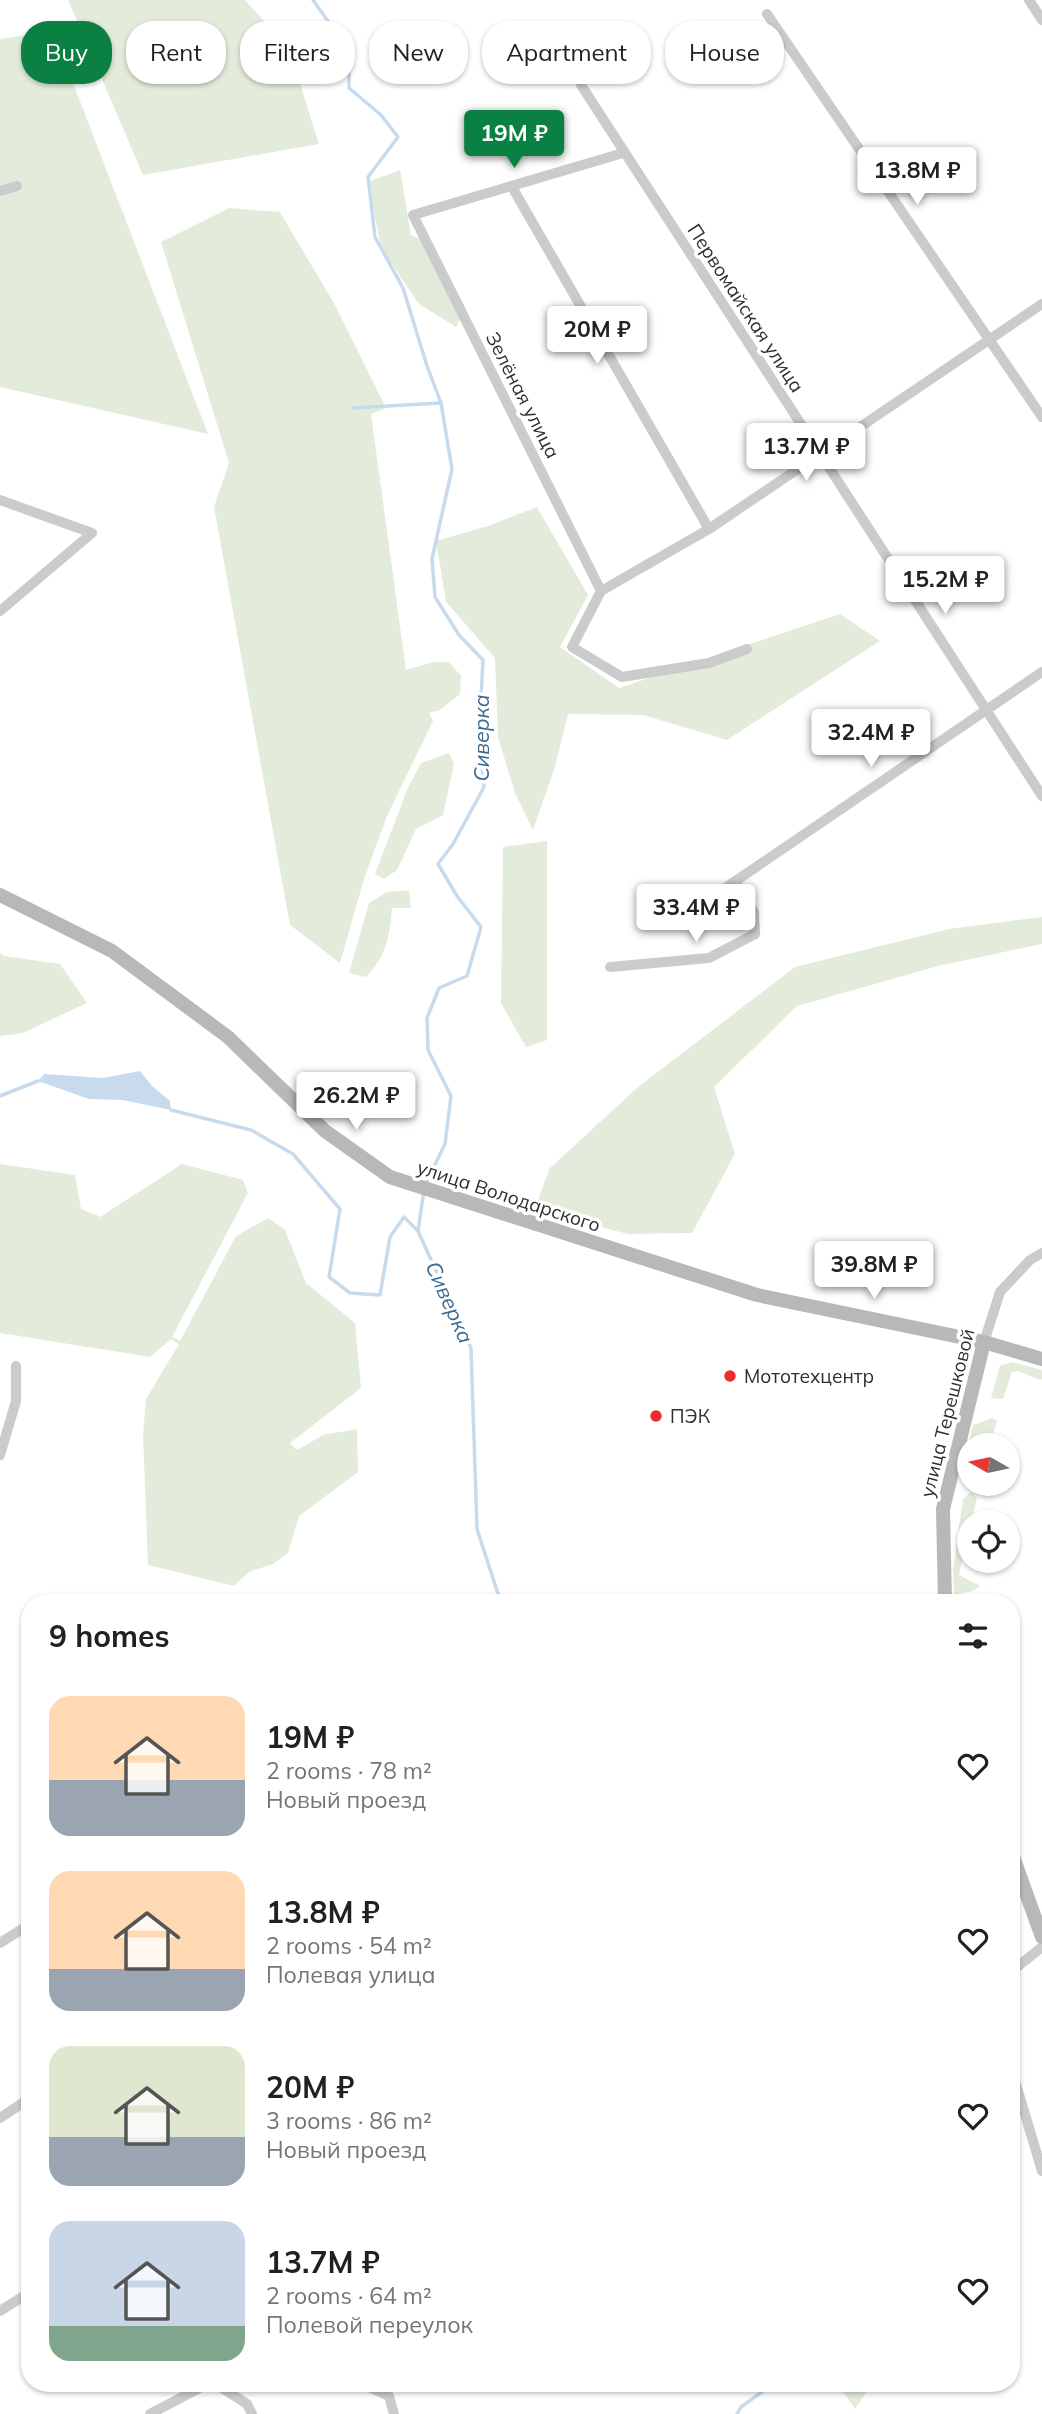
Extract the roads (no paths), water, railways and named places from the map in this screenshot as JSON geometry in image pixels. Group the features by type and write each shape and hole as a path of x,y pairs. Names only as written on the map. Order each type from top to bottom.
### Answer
{"main road":[{"name":"улица Володарского","path":"0,895 112,951 228,1037 325,1131 390,1177 757,1295 984,1342"},
{"path":"984,1342 1042,1359"},
{"name":"улица Терешковой","path":"945,1594 943,1509 984,1342"},
{"path":"1020,1876 1042,1937"}],"street":[{"path":"1029,0 1042,20"},
{"path":"766,14 1042,417"},
{"name":"Первомайская улица","path":"581,85 1042,796"},
{"path":"623,153 512,187 709,529"},
{"path":"0,191 17,187"},
{"name":"Зелёная улица","path":"512,187 413,215 601,591"},
{"path":"747,649 709,663 622,677 572,647 601,591 709,529 1042,304"},
{"path":"0,500 92,533 0,611"},
{"path":"718,893 1042,671"},
{"path":"611,967 709,958 755,934 754,912 735,882"},
{"name":"улица Терешковой","path":"984,1342 1000,1292 1030,1260 1042,1253"},
{"path":"0,1455 16,1401 16,1366"},
{"path":"0,1944 21,1930"},
{"path":"1020,1965 1042,1947"},
{"path":"1020,2098 1042,2171"},
{"path":"0,2118 21,2104"},
{"path":"0,2311 21,2298"},
{"path":"150,2414 192,2392"},
{"path":"228,2392 247,2404 252,2414"},
{"path":"380,2392 389,2396 394,2414"}],"water":[{"path":"140,1071 152,1086 170,1101 171,1110 123,1100 89,1099 38,1081 44,1074 103,1078"}],"waterway":[{"name":"Сиверка","path":"313,0 349,51 349,88 381,115 398,137 368,177 375,237 403,288 441,403 452,469 432,559 435,597 459,635 483,660 479,734 484,787 453,844 438,864 457,896 481,927 467,976 439,988 427,1018 428,1050 451,1096 445,1144 426,1183"},
{"path":"353,408 441,403"},
{"path":"0,1096 38,1081"},
{"path":"171,1110 251,1130 293,1154 340,1209 329,1277 350,1293 380,1295 390,1237 404,1217 418,1231"},
{"name":"Сиверка","path":"424,1190 418,1231 471,1348 477,1529 498,1594"},
{"name":"Сиверка","path":"737,2414 741,2407 762,2392"}],"place":[{"name":"Мототехцентр","path":"730,1376"},
{"name":"ПЭК","path":"656,1416"}]}
